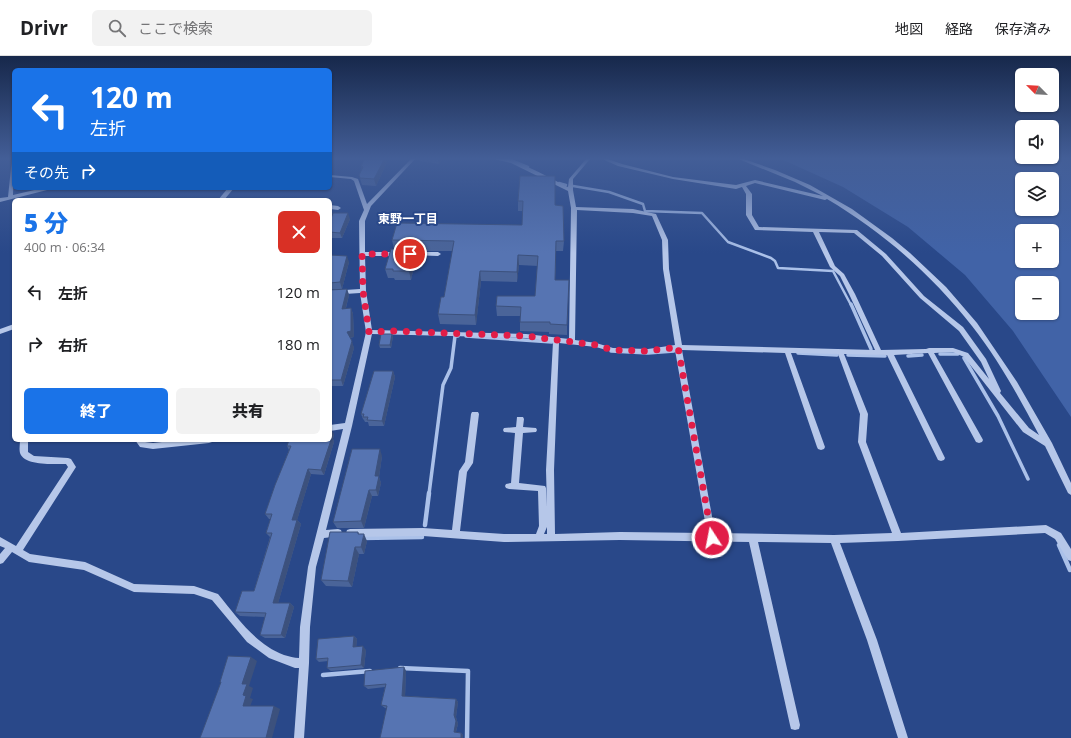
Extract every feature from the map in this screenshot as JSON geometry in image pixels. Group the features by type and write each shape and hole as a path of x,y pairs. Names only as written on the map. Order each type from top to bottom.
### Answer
{"street":[{"path":"10,198 11,190"},
{"path":"0,200 41,190"},
{"path":"223,198 229,190"},
{"path":"359,190 366,209"},
{"path":"299,738 305,627 312,567 348,426 369,332 363,291 362,221 366,209 384,190"},
{"path":"570,190 574,208 572,342"},
{"path":"746,190 749,194 749,215 757,229 855,231 884,255 922,297 961,329 984,361 1004,402"},
{"path":"794,190 823,198 830,198"},
{"path":"813,190 830,198 889,238 945,289 975,326 1006,372 1049,445 1071,490"},
{"path":"30,193 30,198"},
{"path":"332,207 338,208"},
{"path":"574,208 633,211 654,215 666,240 666,268 679,344 678,347 712,538"},
{"path":"815,230 833,266 842,275 852,294 879,353"},
{"path":"362,254 438,254"},
{"path":"332,293 363,291"},
{"path":"0,332 12,327"},
{"path":"369,332 393,331 526,336 596,345 613,350 648,351 678,347 879,353 953,350 966,355 1026,430 1049,445"},
{"path":"551,538 550,470 556,340"},
{"path":"787,350 821,447"},
{"path":"929,350 979,440"},
{"path":"840,352 864,414 862,442 898,537"},
{"path":"889,352 941,458"},
{"path":"456,534 463,472 470,463 475,414"},
{"path":"520,419 512,486 542,488 543,526 539,538"},
{"path":"332,428 348,426"},
{"path":"507,430 533,430"},
{"path":"0,560 14,549 72,467 68,461 32,459 24,453 24,442"},
{"path":"141,442 143,445 153,446 190,442"},
{"path":"320,534 423,532 504,538 620,536 834,539 1046,529 1058,536 1071,557"},
{"path":"753,539 795,725"},
{"path":"834,539 872,640 903,738"},
{"path":"0,541 30,558 85,566 134,588 194,590 215,597 250,639 272,655 295,663 304,663"}],"shaded area":[{"path":"848,190 1015,190 1015,216 1059,216 1059,190 1071,190 1071,417 1013,331 965,275 908,227"}],"building":[{"path":"519,190 555,190 555,205 563,206 564,241 556,241 555,280 569,280 567,325 550,324 550,322 520,322 521,307 496,306 497,296 535,296 538,256 518,255 517,272 480,271 475,315 438,314 441,297 444,297 454,241 392,240 397,223 522,225 523,201 518,201"},
{"path":"333,213 348,213 340,233 332,232"},
{"path":"391,249 422,249 420,258 412,258 409,271 393,271 393,269 385,269"},
{"path":"332,255 347,256 340,282 332,283"},
{"path":"347,289 342,309 351,308 351,331 347,332 352,341 341,380 332,380 332,290"},
{"path":"381,334 392,334 390,345 379,345"},
{"path":"374,371 393,371 382,421 367,420 368,417 363,417 364,414 361,414"},
{"path":"288,442 330,442 321,470 308,469 292,520 297,520 273,603 290,603 281,635 260,635 266,613 235,612 242,591 254,591 272,533 266,533 272,514 265,514 291,446 287,446"},
{"path":"352,449 380,449 375,476 379,476 376,490 369,490 361,521 333,522"},
{"path":"330,532 358,532 358,534 364,534 361,547 355,547 348,581 321,580"},
{"path":"354,636 353,647 363,646 361,665 327,668 328,658 316,659 318,639"},
{"path":"228,656 251,657 242,684 247,684 243,695 246,696 243,706 274,706 266,738 200,738 221,682"},
{"path":"404,667 402,696 456,699 454,715 456,721 454,732 461,733 461,738 380,738 387,706 381,705 386,684 364,686 365,671"}],"waterway":[{"path":"596,190 609,192 643,204 645,211 702,213 728,242 771,258 775,261 778,268 833,271 851,305"},
{"path":"851,304 871,349"},
{"path":"429,494 443,385 451,368 455,336 458,336"},
{"path":"466,336 552,342"},
{"path":"611,351 648,353 674,351"},
{"path":"798,353 837,355"},
{"path":"940,354 958,354"},
{"path":"848,355 885,356"},
{"path":"908,356 922,355"},
{"path":"964,358 998,416 1028,479"},
{"path":"425,525 429,493"},
{"path":"362,538 422,537"},
{"path":"1059,545 1070,570"},
{"path":"400,668 468,671 467,738"},
{"path":"323,675 370,671"}],"district":[{"name":"東野一丁目","path":"408,218"}],"route":[{"path":"410,254 362,254 363,291 369,332 393,331 526,336 596,345 613,350 648,351 678,347 712,538"}]}
